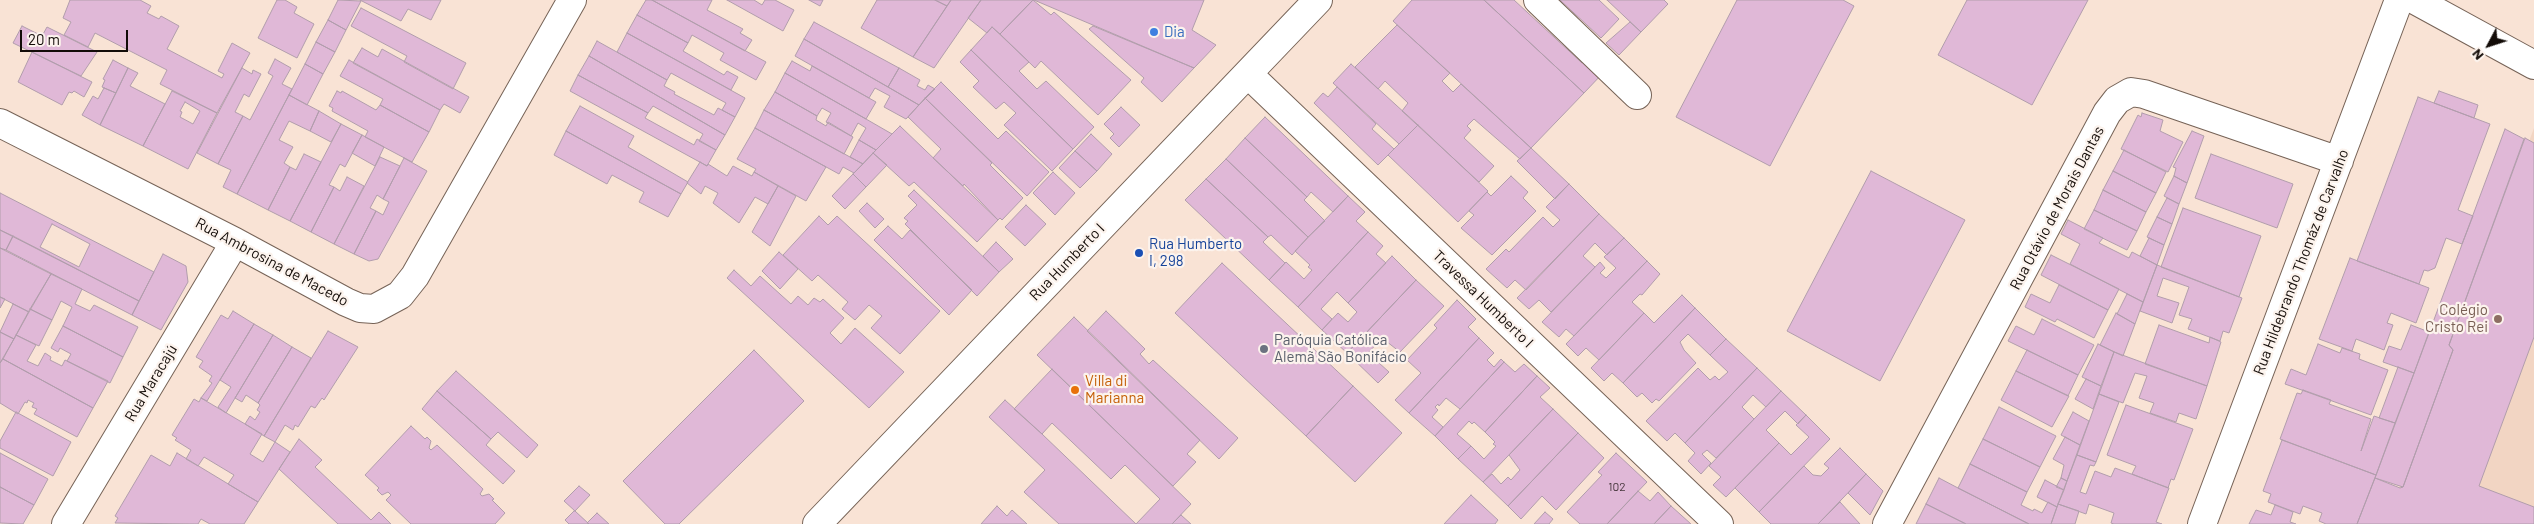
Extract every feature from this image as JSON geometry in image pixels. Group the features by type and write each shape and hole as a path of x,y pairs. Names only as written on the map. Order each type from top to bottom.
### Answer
{"street":[{"name":"Rua Ambrosina de Macedo","path":"0,123 235,242 346,302 360,308 374,309 400,295 415,276 572,0"},
{"name":"Rua Humberto I","path":"817,524 1318,0"},
{"path":"1538,0 1637,96"},
{"name":"Rua Hildebrando Thomáz de Carvalho","path":"2202,524 2399,0"},
{"path":"2415,0 2534,65"},
{"name":"Travessa Humberto I","path":"1248,74 1719,524"},
{"name":"Rua Otávio de Morais Dantas","path":"1887,524 2107,113 2118,100 2131,92 2144,94 2338,162"},
{"name":"Rua Maracajú","path":"66,524 235,242"}],"shaded area":[{"name":"Colégio Cristo Rei","path":"2534,128 2534,524 2391,509"}],"building":[{"path":"70,0 140,0 151,6 147,13 159,19 161,16 179,26 167,49 222,78 224,74 218,71 232,43 250,53 217,113 160,84 167,70 95,33 88,47 64,35 71,22 63,18"},
{"path":"277,0 285,0 297,7 294,13 314,24 297,58 258,38"},
{"path":"338,0 361,1 346,30 328,20"},
{"path":"360,0 441,0 431,20 408,9 401,21"},
{"path":"646,0 652,0 766,62 756,80 720,60 724,53 692,35 688,43 637,15"},
{"path":"652,0 712,0 707,10 743,29 740,33 752,40 745,51"},
{"path":"727,0 754,0 762,5 765,0 775,0 794,10 783,31"},
{"path":"809,0 823,0 820,6"},
{"path":"877,0 935,0 947,6 913,57 861,28"},
{"path":"935,0 951,0 947,6"},
{"path":"951,0 981,0 934,68 913,57"},
{"path":"981,0 1033,0 1000,34 992,27 987,33 968,18"},
{"path":"1033,0 1051,15 1054,12 1131,80 1098,115 1041,61 1035,68 1000,34"},
{"name":"Dia","path":"1034,0 1204,0 1192,30 1216,45 1194,68"},
{"path":"1412,0 1484,0 1584,93 1531,148 1393,21"},
{"path":"1484,0 1514,0 1582,63 1587,58 1603,73 1584,93"},
{"path":"1560,0 1599,0 1619,19 1601,38"},
{"path":"1607,0 1664,0 1668,4 1641,32"},
{"path":"1737,0 1843,0 1854,6 1770,166 1676,117"},
{"path":"1967,0 2088,0 2032,105 1938,55"},
{"path":"361,8 466,63 453,89 404,62 407,56 351,26"},
{"path":"637,15 688,43 683,51 724,75 727,71 738,77 731,90 627,33"},
{"path":"328,20 346,30 335,52 316,42"},
{"path":"814,22 899,68 888,87 804,39"},
{"path":"1630,22 1641,32 1619,55 1606,43"},
{"path":"1397,25 1450,73 1442,81 1453,92 1461,84 1531,148 1520,159 1474,119 1467,126 1471,130 1464,138 1494,166 1479,182 1402,111 1408,103 1385,81 1378,89 1355,67"},
{"path":"22,26 42,36 47,27 97,52 81,76 13,43"},
{"path":"1093,26 1194,68 1162,102 1141,82 1144,78 1089,29"},
{"path":"992,27 1029,62 1019,71 1037,89 1046,81 1094,127 1073,149 971,50"},
{"path":"627,33 745,98 735,117 722,110 726,103 671,73 667,80 617,52"},
{"path":"804,39 919,105 906,119 884,107 890,96 875,88 869,98 795,56"},
{"path":"597,41 667,80 664,86 675,92 674,94 714,115 718,108 735,117 725,135 589,56"},
{"path":"316,42 335,52 323,74 305,64"},
{"path":"362,48 378,57 382,49 469,97 460,113 444,104 440,110 353,63"},
{"path":"971,50 1073,149 1052,171 1004,125 1016,113 1004,102 996,109 973,87 979,81 960,62"},
{"path":"32,52 92,82 84,97 74,91 72,93 69,92 62,105 18,82"},
{"path":"589,56 725,135 716,150 699,141 703,134 653,106 648,113 578,75"},
{"path":"275,59 291,68 282,84 292,89 237,194 223,187 231,170 218,164 243,116 250,120 273,76 268,73"},
{"path":"113,60 128,68 116,93 102,87 105,80 103,79"},
{"path":"349,60 440,110 429,132 380,105 383,99 340,76"},
{"path":"792,61 810,71 812,66 876,102 866,119 785,73"},
{"path":"305,64 323,74 307,105 289,95"},
{"path":"1351,64 1418,125 1399,144 1333,83"},
{"path":"128,68 138,73 130,86 165,104 143,146 100,125"},
{"path":"242,68 252,74 253,70 261,74 249,97 244,94 235,112 243,116 218,164 197,153"},
{"path":"899,68 920,80 917,86 925,90 928,85 935,89 919,105 888,87"},
{"path":"785,73 892,134 876,150 859,140 866,128 858,123 851,136 826,122 831,113 822,108 817,116 775,92"},
{"path":"578,75 648,113 645,118 694,145 697,139 716,150 707,166 570,91"},
{"path":"941,82 998,139 1006,131 1049,172 1027,196 925,98"},
{"path":"1337,87 1376,124 1372,129 1394,149 1378,165 1314,103 1323,93 1328,97"},
{"path":"104,88 116,93 100,125 82,115 93,96 98,99"},
{"path":"172,91 217,113 188,169 143,146","holes":["185,102 200,111 193,124 180,117 182,112 180,111"]},
{"path":"337,91 341,93 342,91 376,110 380,105 429,132 412,162 365,137 368,131 332,111 333,108 329,106"},
{"path":"2439,91 2478,105 2474,118 2434,103"},
{"path":"775,92 817,116 816,120 826,126 828,122 853,137 844,154 764,110"},
{"path":"289,95 319,111 310,131 289,121 279,140 293,147 284,163 290,167 268,210 237,194"},
{"path":"2418,97 2490,124 2458,210 2473,216 2462,244 2446,238 2435,268 2428,271 2424,270 2419,284 2357,261"},
{"path":"925,98 992,163 990,165 1023,198 1002,220 1000,218 998,220 964,184 963,186 933,158 941,149 908,117"},
{"path":"580,106 634,136 628,147 688,182 681,194 566,131"},
{"path":"1121,107 1140,125 1119,147 1110,138 1114,134 1104,124"},
{"path":"764,110 863,164 854,173 843,167 839,174 755,128"},
{"path":"319,111 341,124 331,142 310,131"},
{"path":"2142,113 2163,120 2160,131 2183,142 2168,172 2121,149 2138,115 2141,117"},
{"path":"1265,117 1348,196 1333,212 1311,192 1307,197 1245,138"},
{"path":"341,124 362,135 345,167 340,164 329,185 334,187 311,232 290,221"},
{"path":"1418,125 1488,191 1458,222 1388,155"},
{"path":"900,126 998,220 977,242 914,182 909,186 873,153"},
{"path":"755,128 826,167 806,201 754,172 756,169 737,159"},
{"path":"2505,129 2524,139 2449,345 2453,350 2403,487 2400,488 2375,478"},
{"path":"566,131 681,194 668,217 639,202 644,192 612,175 607,184 554,155"},
{"path":"2192,131 2204,136 2187,183 2174,176 2176,168 2173,167"},
{"path":"1091,134 1112,154 1097,171 1075,151"},
{"path":"362,135 384,147 375,166 352,153"},
{"path":"1245,138 1307,197 1304,200 1325,221 1308,237 1226,159"},
{"name":"Colégio Cristo Rei","path":"2525,138 2534,143 2534,337 2479,486 2534,507 2534,524 2357,524 2375,478 2403,487 2453,350 2449,345"},
{"path":"859,140 876,150 863,164 850,157"},
{"path":"1531,148 1569,184 1555,199 1517,161"},
{"path":"2124,150 2166,172 2156,193 2113,171"},
{"path":"1075,151 1097,171 1080,188 1059,168"},
{"path":"873,153 887,165 866,187 853,174"},
{"path":"304,154 321,162 290,221 268,210 290,167 296,170"},
{"path":"2211,154 2293,184 2277,228 2195,198"},
{"path":"380,157 400,166 383,199 377,195 370,208 376,211 354,254 334,244"},
{"path":"404,158 427,171 378,259 369,261 354,254 376,211 383,215 389,202 383,199"},
{"path":"1226,159 1308,237 1292,255 1271,235 1268,237 1206,179"},
{"path":"700,162 707,166 708,164 727,176 733,166 752,176 754,172 778,186 768,204 755,197 739,223 713,203 718,193 705,186 701,194 687,183"},
{"path":"1871,171 1965,220 1880,381 1787,331"},
{"path":"2113,171 2156,193 2146,212 2103,190"},
{"path":"1053,172 1075,193 1055,215 1033,193"},
{"path":"853,174 866,187 845,209 832,196"},
{"path":"1511,176 1528,192 1523,198 1536,211 1492,255 1461,228 1474,215 1469,211 1487,192 1491,196"},
{"path":"2174,176 2187,183 2179,204 2164,196"},
{"path":"347,177 364,186 334,244 311,232 334,187 340,191"},
{"path":"1206,179 1268,237 1263,242 1285,263 1269,280 1185,200"},
{"path":"1569,184 1599,214 1526,290 1515,280 1507,288 1486,269 1506,249 1509,252 1543,217 1553,227 1560,220 1546,207"},
{"path":"778,186 796,196 770,246 752,232"},
{"path":"914,190 999,272 977,296 905,224 908,221 904,218 917,205 908,196"},
{"path":"2103,190 2146,212 2137,231 2094,210"},
{"path":"0,193 154,272 139,301 0,230","holes":["52,224 90,244 79,267 40,247"]},
{"path":"1348,196 1365,212 1356,221 1368,232 1298,307 1269,280 1286,262 1304,279 1312,270 1308,267 1310,265 1295,251"},
{"path":"2167,198 2179,204 2172,224 2157,217"},
{"path":"867,203 884,219 875,228 859,211"},
{"path":"1026,205 1046,224 1025,246 1005,227"},
{"path":"2183,208 2261,236 2239,297 2161,267"},
{"path":"2094,210 2137,231 2127,250 2084,229"},
{"path":"1599,214 1624,238 1607,255 1595,243 1583,256 1595,267 1551,312 1539,300 1529,309 1517,298"},
{"path":"819,216 828,225 837,216 940,311 900,354 871,328 882,316 869,305 855,320 842,309 848,302 818,275 812,281 783,255"},
{"path":"2157,217 2172,224 2164,245 2147,237"},
{"path":"2068,220 2103,238 2099,243 2129,258 2132,252 2157,265 2143,302 2070,264 2080,244 2061,234"},
{"path":"888,226 902,239 910,230 972,290 949,315 874,240"},
{"path":"0,230 13,236 6,250 0,248"},
{"path":"1368,232 1383,246 1376,254 1386,263 1348,303 1337,292 1321,309 1332,319 1322,330 1298,307"},
{"path":"13,236 139,301 132,315 6,250"},
{"path":"1624,238 1647,261 1574,336 1566,329 1559,337 1542,322 1600,262 1605,268 1600,273 1606,278 1616,268 1604,257"},
{"path":"2149,238 2164,245 2157,265 2140,256"},
{"path":"996,242 1013,259 999,272 983,256"},
{"path":"0,248 51,274 29,312 0,297"},
{"path":"779,252 798,269 780,289 762,271"},
{"path":"163,254 186,266 188,282 161,330 132,315"},
{"path":"2051,255 2119,289 2108,310 2041,275"},
{"path":"1392,256 1416,280 1347,353 1322,330 1338,313 1348,322 1357,312 1348,303"},
{"path":"2350,258 2429,288 2416,323 2391,313 2387,323 2393,325 2384,350 2356,339 2352,351 2319,339"},
{"path":"1647,261 1660,274 1642,295 1640,294 1632,302 1644,313 1599,360 1586,348 1578,356 1566,344"},
{"name":"Paróquia Católica Alemã São Bonifácio","path":"1222,263 1353,386 1306,436 1175,313"},
{"path":"2157,265 2242,298 2229,333 2223,331 2220,341 2188,329 2192,319 2179,315 2189,287 2163,278 2157,296 2179,303 2172,323 2140,311"},
{"path":"734,270 751,286 760,276 791,304 798,296 808,305 814,298 820,302 823,299 844,318 830,333 841,344 855,328 904,372 869,408 727,278"},
{"path":"51,274 82,289 75,304 90,311 94,305 138,327 123,357 63,326 72,307 61,301 52,320 30,309"},
{"path":"1416,280 1444,306 1400,352 1382,338 1368,353 1389,372 1378,383 1347,353"},
{"path":"2059,285 2108,310 2094,338 2057,319 2055,322 2025,307 2031,294 2050,303"},
{"path":"2127,294 2143,302 2135,324 2117,314"},
{"path":"1682,295 1695,308 1623,383 1612,373 1604,381 1591,368 1644,313 1654,323"},
{"path":"0,297 5,299 0,308"},
{"path":"1457,300 1476,319 1468,327 1479,338 1409,413 1395,400 1421,373 1407,360 1437,328 1434,325"},
{"path":"13,304 29,312 14,339 0,332"},
{"path":"1695,308 1726,339 1710,355 1688,334 1680,342 1684,350 1696,363 1659,401 1656,399 1652,403 1642,393 1637,397 1623,383"},
{"path":"30,309 52,320 39,346 16,335"},
{"path":"233,311 254,324 207,401 201,398 212,383 209,381 212,376 199,367 203,361 196,357 221,315 228,319"},
{"path":"1106,311 1145,349 1140,354 1149,364 1153,360 1238,438 1219,459 1087,331"},
{"path":"2116,313 2135,324 2123,356 2100,345"},
{"path":"1074,317 1200,440 1187,454 1196,462 1173,486 1037,355"},
{"path":"2042,319 2094,345 2078,375 2008,341 2016,326 2034,335"},
{"path":"254,324 273,335 226,413 218,407 231,387 220,380"},
{"path":"2159,325 2209,343 2210,337 2221,342 2207,386 2145,364"},
{"path":"2411,325 2429,332 2414,373 2383,362 2389,346 2401,350"},
{"path":"63,326 123,357 110,383 67,361 71,354 60,348 58,352 51,348"},
{"path":"328,331 358,347 324,400 322,398 315,408 311,406 298,427 295,425 293,430 285,425 275,442 264,436"},
{"path":"0,332 14,339 0,363"},
{"path":"16,335 36,345 27,361 38,366 45,353 51,357 50,360 62,366 65,360 108,381 93,408 3,359"},
{"path":"273,335 292,347 258,403 246,395 242,402 235,398"},
{"path":"1479,338 1494,353 1487,360 1494,367 1501,359 1504,362 1460,409 1446,398 1439,406 1438,404 1435,407 1438,410 1432,417 1443,427 1435,436 1409,413"},
{"path":"1726,339 1757,368 1685,443 1675,433 1667,441 1646,421 1698,368 1710,380 1715,376 1719,380 1728,372 1710,355"},
{"path":"2098,344 2114,352 2101,386 2082,377"},
{"path":"2318,344 2340,353 2342,348 2360,354 2359,359 2388,370 2371,415 2285,384 2291,369 2306,375"},
{"path":"292,347 311,358 264,436 245,424 250,416 255,420 260,412 257,410 260,405 258,403"},
{"path":"754,350 804,401 679,524 665,524 623,481"},
{"path":"2027,350 2078,375 2068,396 2016,371"},
{"path":"2114,352 2207,386 2196,419 2179,413 2176,422 2150,413 2154,403 2139,398 2147,376 2135,373 2123,403 2099,394"},
{"path":"3,359 93,408 77,437 34,414 37,409 32,407 34,403 28,400 18,414 0,403 0,363"},
{"path":"1504,362 1515,372 1524,364 1537,376 1485,432 1474,422 1472,424 1469,421 1457,434 1471,446 1458,459 1435,436"},
{"path":"2398,367 2414,373 2395,423 2379,418"},
{"path":"1757,368 1781,391 1766,407 1753,395 1742,407 1754,419 1716,458 1707,450 1702,454 1711,463 1701,474 1688,461 1695,453 1685,443"},
{"path":"1052,369 1191,504 1172,524 1136,524 1160,499 1125,465 1111,479 1052,423 1042,434 1014,409"},
{"path":"456,371 538,445 527,458 498,432 491,439 437,391"},
{"path":"2016,371 2069,396 2052,427 2001,400"},
{"path":"1537,376 1550,388 1540,397 1553,409 1483,482 1458,459 1471,446 1484,459 1496,446 1493,444 1495,442 1485,432"},
{"path":"2086,379 2101,386 2093,409 2075,399"},
{"path":"1353,386 1402,433 1355,482 1306,436"},
{"path":"2303,390 2331,400 2329,404 2371,419 2361,451 2374,416 2395,423 2376,475 2280,439 2297,393 2301,394"},
{"path":"437,391 491,439 486,445 515,471 503,484 422,409"},
{"path":"1781,391 1806,415 1798,424 1785,411 1766,430 1779,443 1726,497 1713,485 1721,477 1709,466"},
{"path":"2099,394 2119,402 2096,462 2077,455"},
{"path":"201,398 262,434 250,454 263,462 275,442 290,452 258,502 228,484 234,475 204,457 198,466 186,459 191,450 175,440 177,438 172,435 194,399 199,402"},
{"path":"1005,400 1136,524 1059,524 1024,492 1045,470 989,417"},
{"path":"2126,405 2193,429 2174,480 2171,479 2168,488 2132,474 2136,466 2107,455"},
{"path":"1999,407 2056,436 2040,467 1983,439"},
{"path":"1553,409 1578,433 1508,506 1483,482 1492,474 1501,484 1508,477 1511,480 1520,470 1509,455"},
{"path":"16,412 71,442 53,476 0,448 0,441"},
{"path":"2073,412 2089,421 2080,445 2061,435"},
{"path":"1806,415 1830,439 1759,512 1735,488 1779,443 1791,455 1809,437 1796,425"},
{"path":"411,426 425,439 427,437 431,441 429,448 431,450 437,445 483,489 480,494 482,496 489,494 494,499 492,500 505,513 495,524 411,524 386,500 391,495 388,492 382,495 377,490 379,488 365,475"},
{"path":"1578,433 1604,458 1556,510 1542,496 1521,519 1508,506"},
{"path":"2065,437 2080,445 2067,481 2061,478 2064,465 2053,459"},
{"path":"299,439 322,460 315,467 371,520 379,512 391,524 338,524 279,469"},
{"path":"1983,439 2040,467 2027,492 1970,464"},
{"path":"2282,440 2376,475 2357,524 2326,524 2319,521 2322,513 2303,506 2300,514 2268,502 2271,494 2263,491"},
{"path":"1840,448 1866,474 1818,524 1771,524 1759,512 1804,466 1813,475 1821,476 1829,468 1824,464"},
{"path":"0,453 48,479 34,505 0,487"},
{"path":"177,453 258,502 244,524 210,524 201,519 198,524 115,523 118,518 115,516 151,455 170,466"},
{"path":"1616,453 1647,482 1607,524 1580,524 1567,512 1602,475 1598,472"},
{"path":"2077,455 2096,462 2094,466 2090,465 2080,492 2086,494 2095,471 2111,477 2115,468 2169,488 2156,522 2162,524 2114,524 2111,523 2114,513 2089,504 2086,514 2058,504"},
{"path":"1970,464 2027,492 2021,505 2033,511 2034,509 2042,513 2048,502 2057,507 2051,524 2029,524 1958,488"},
{"path":"1866,474 1883,491 1870,515 1848,493"},
{"path":"1939,478 2029,524 1966,524 1926,504"},
{"path":"2061,478 2067,481 2064,490 2056,487"},
{"path":"2045,480 2064,490 2057,507 2037,497"},
{"path":"579,486 590,495 575,511 564,501"},
{"path":"0,487 34,505 23,524 0,523"},
{"path":"1638,491 1650,501 1658,492 1671,506 1654,524 1607,524"},
{"path":"1471,495 1498,520 1495,524 1444,524"},
{"path":"1840,502 1860,524 1818,524"},
{"path":"1926,504 1966,524 1916,524"},
{"path":"2058,504 2079,511 2075,524 2051,524"},
{"path":"2275,505 2293,512 2290,522 2296,524 2249,524 2256,510 2271,515"},
{"path":"997,506 1007,516 1012,510 1027,524 981,524"},
{"path":"1671,506 1691,524 1654,524"},
{"path":"574,511 589,524 569,524 565,520"},
{"path":"1545,512 1553,519 1549,524 1534,524"},
{"path":"597,513 609,524 587,523"},
{"path":"1181,515 1191,524 1172,524"}],"place":[{"name":"Dia","path":"1154,32"},
{"name":"Rua Humberto I, 298","path":"1139,253"},
{"name":"Colégio Cristo Rei","path":"2498,319"},
{"name":"Paróquia Católica Alemã São Bonifácio","path":"1264,349"},
{"name":"Villa di Marianna","path":"1075,390"}]}
